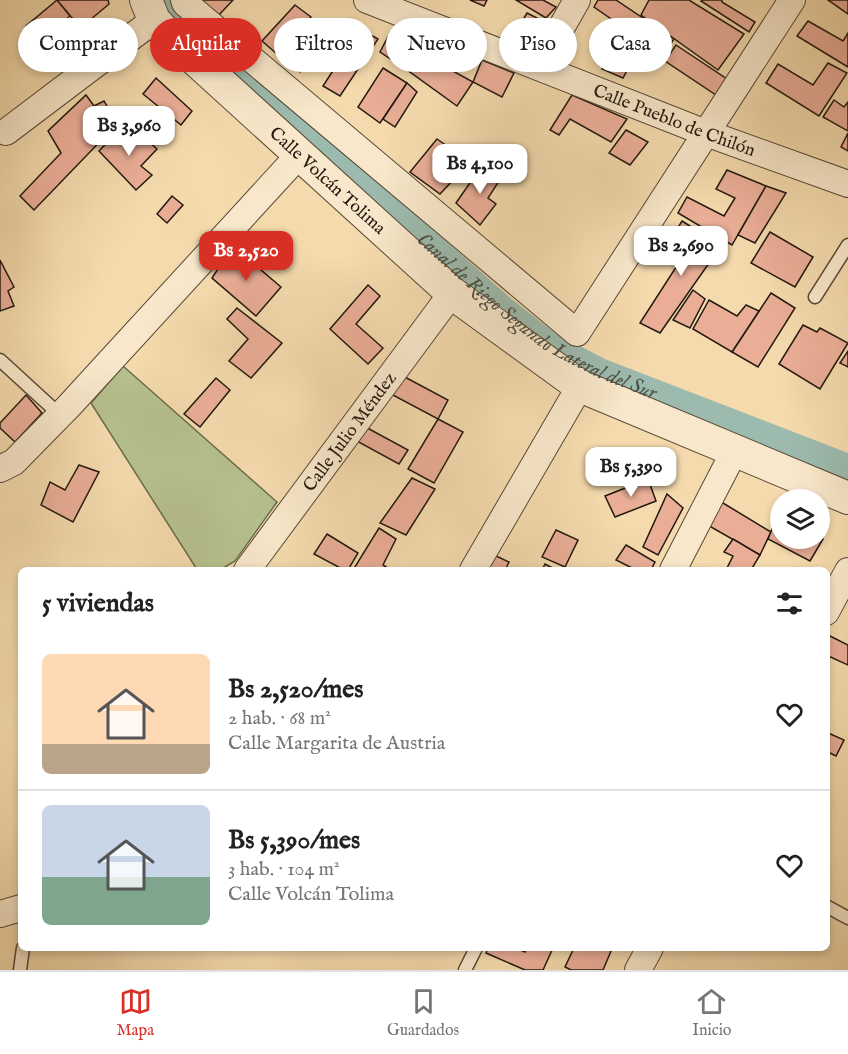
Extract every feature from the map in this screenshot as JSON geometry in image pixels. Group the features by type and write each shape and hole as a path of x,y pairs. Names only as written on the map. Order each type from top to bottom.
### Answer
{"street":[{"path":"184,0 577,333 792,0"},
{"name":"Calle Pueblo de Chilón","path":"367,0 499,51"},
{"path":"567,18 577,0"},
{"path":"6,132 150,10"},
{"name":"Calle Volcán Tolima","path":"150,10 165,33 452,293 580,386 848,498"},
{"name":"Calle Pueblo de Chilón","path":"552,72 706,133 848,184"},
{"path":"0,470 14,462 60,415 300,155"},
{"name":"Calle Julio Méndez","path":"249,567 452,293"},
{"path":"475,567 580,386"},
{"path":"675,567 735,450"},
{"path":"830,605 848,571"},
{"path":"0,914 18,909"},
{"path":"638,970 648,951"}],"lane":[{"path":"814,297 848,245"},
{"path":"0,360 60,415"},
{"path":"830,908 848,918"},
{"path":"20,970 23,951"},
{"path":"465,970 474,951"}],"green space":[{"path":"123,366 277,502 235,561 225,567 195,567 91,403"}],"building":[{"path":"57,0 70,16 67,18 36,18"},
{"path":"57,0 108,0 109,4 92,18 72,18"},
{"path":"200,0 233,0 218,16"},
{"path":"470,0 487,0 484,6"},
{"path":"516,0 543,0 556,7 546,18"},
{"path":"598,0 616,0 643,18 610,18 594,7"},
{"path":"649,0 689,0 744,34 718,70 672,37 672,18 645,18 641,15"},
{"path":"702,0 722,0 755,22 749,32"},
{"path":"828,0 848,0 848,14"},
{"path":"295,5 311,17 310,18 283,18"},
{"path":"527,13 537,18 524,18"},
{"path":"808,21 843,41 848,33 848,67 797,36"},
{"path":"274,28 274,51 262,41"},
{"path":"386,41 386,56 380,52"},
{"path":"676,45 727,79 716,95 672,66 672,51"},
{"path":"487,62 499,67 499,72 514,73 502,97 473,82 477,72 487,72"},
{"path":"828,63 847,73 819,116 766,83 778,64 813,85"},
{"path":"383,68 386,72 407,83 380,123 358,107"},
{"path":"332,72 356,72 340,96 323,86"},
{"path":"410,72 455,72 473,82 457,106"},
{"path":"609,72 626,72 623,78"},
{"path":"156,78 192,111 181,125 143,94"},
{"path":"407,83 417,92 395,127 383,119"},
{"path":"86,95 94,106 104,101 117,124 34,210 20,196 61,153 48,131"},
{"path":"572,95 627,119 611,142 570,119 559,135 550,130"},
{"path":"834,100 844,107 848,102 848,131 823,117"},
{"path":"122,127 135,141 144,137 157,149 141,166 152,175 136,190 99,151"},
{"path":"626,130 648,142 630,165 609,153"},
{"path":"848,133 848,151 841,147"},
{"path":"437,139 470,162 440,194 410,172"},
{"path":"483,164 501,178 488,198 496,204 480,225 456,203"},
{"path":"727,170 766,186 732,245 678,213 687,197 724,216 735,198 716,189"},
{"path":"766,186 786,193 755,243 738,235"},
{"path":"172,196 183,205 167,223 157,214"},
{"path":"682,221 721,246 660,333 640,323 691,244 674,234"},
{"path":"770,232 813,257 795,287 751,263"},
{"path":"233,246 281,287 256,316 212,278"},
{"path":"0,260 14,287 8,291 14,306 0,311"},
{"path":"368,285 380,296 356,324 383,348 368,364 330,329"},
{"path":"693,290 705,299 690,328 673,320"},
{"path":"771,293 795,308 758,367 732,352"},
{"path":"709,300 737,316 746,305 759,311 732,352 693,329"},
{"path":"237,308 282,343 251,378 229,361 248,339 227,319"},
{"path":"803,325 817,332 820,328 848,343 820,389 779,364"},
{"path":"848,351 848,367 840,363"},
{"path":"401,375 448,400 438,419 389,393"},
{"path":"216,378 230,390 200,427 184,414"},
{"path":"26,395 42,413 15,442 0,428 0,423"},
{"path":"438,419 463,432 434,483 408,469"},
{"path":"360,424 408,450 399,464 353,439"},
{"path":"79,465 99,472 73,522 41,505 50,482 65,490"},
{"path":"412,478 435,489 406,535 380,523"},
{"path":"648,479 656,501 615,517 605,496"},
{"path":"667,494 683,508 658,555 643,547"},
{"path":"718,500 770,531 770,534 760,555 704,523"},
{"path":"379,528 396,539 383,565 386,567 355,567"},
{"path":"556,530 578,540 565,567 542,557"},
{"path":"327,534 358,553 350,567 338,567 314,554"},
{"path":"733,539 760,555 753,567 728,567 733,556 724,552"},
{"path":"626,545 655,562 652,567 630,567 616,560"},
{"path":"787,549 817,549 810,561"},
{"path":"492,554 509,562 506,567 486,567"},
{"path":"830,636 848,645 848,665 830,657"},
{"path":"830,734 844,740 836,756 830,753"},
{"path":"487,951 552,951 543,970 525,970 486,953"},
{"path":"573,951 611,951 603,970 571,970 565,967"}],"waterway":[{"name":"Canal de Riego Segundo Lateral del Sur","path":"161,0 175,17 503,309 548,344 600,371 848,467"}]}
